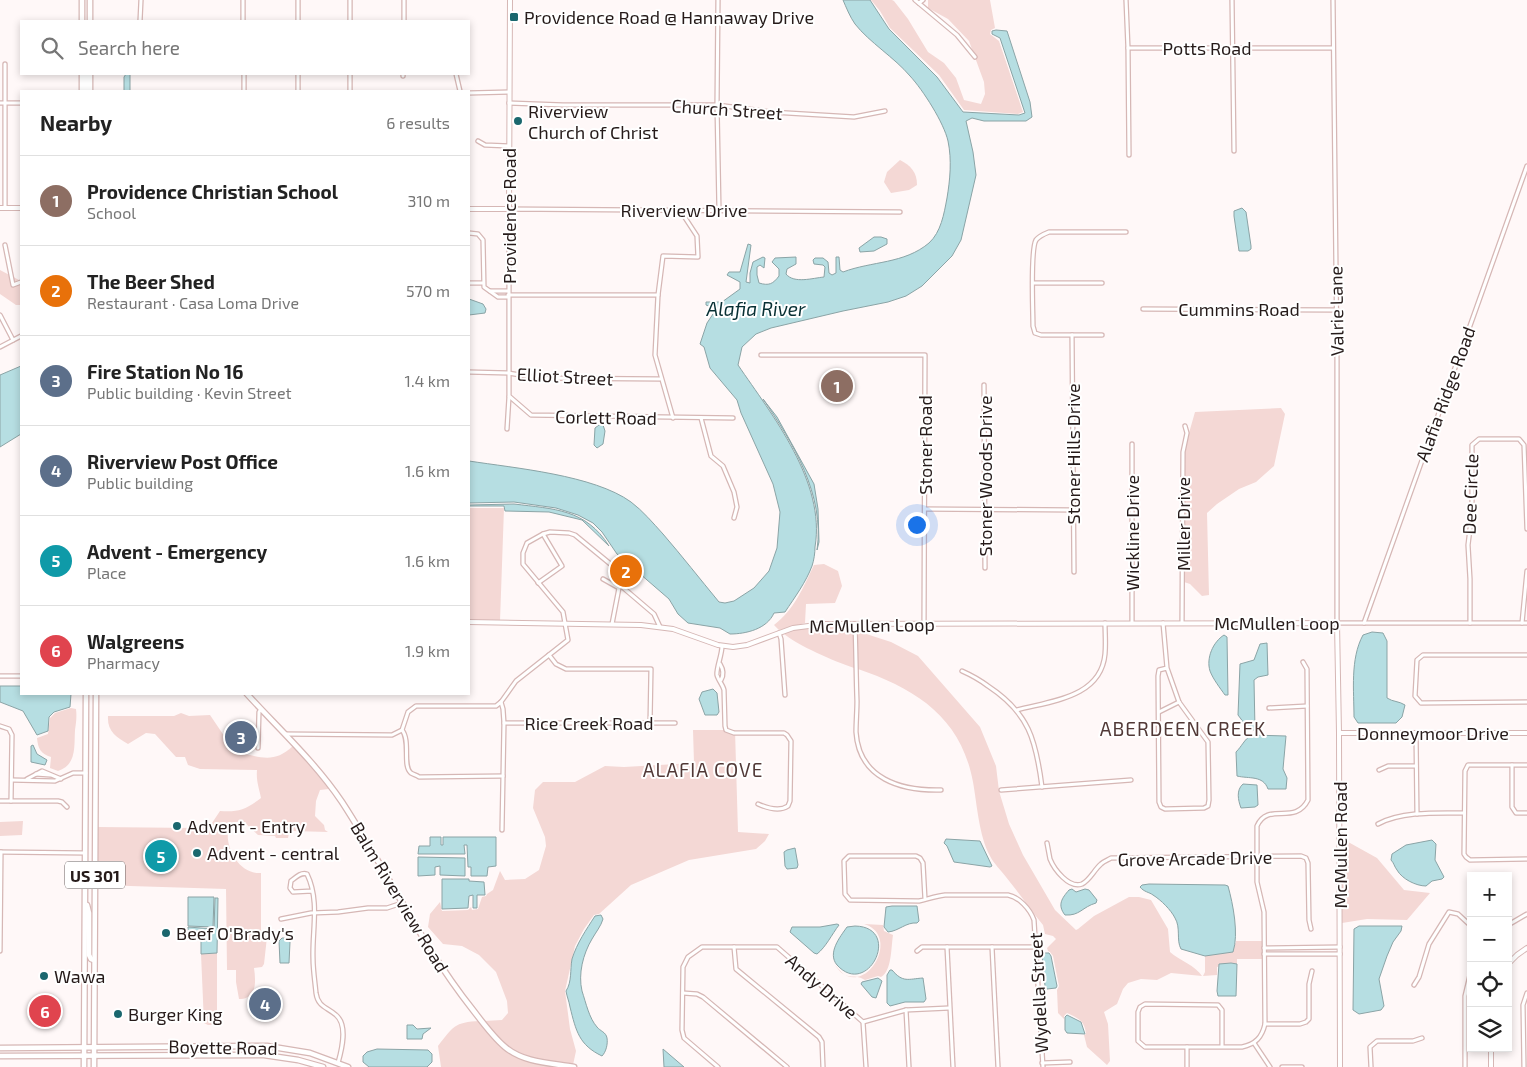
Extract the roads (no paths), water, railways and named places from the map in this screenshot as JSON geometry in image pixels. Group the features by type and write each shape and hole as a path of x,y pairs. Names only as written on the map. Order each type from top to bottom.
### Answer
{"main road":[{"path":"82,0 82,20"},
{"path":"90,0 90,20"},
{"path":"82,90 84,75"},
{"path":"84,75 88,90"},
{"path":"88,90 90,75"},
{"name":"US 301","path":"84,1067 86,695"},
{"name":"US 301","path":"94,695 96,700 94,1067"},
{"name":"Balm Riverview Road","path":"248,695 311,762 341,802 440,964 489,1030 506,1048 520,1056 532,1060 574,1067"},
{"path":"86,853 95,853"},
{"path":"85,901 89,913 90,955 94,960"},
{"name":"Boyette Road","path":"0,1048 267,1046 297,1050 348,1067"},
{"name":"Boyette Road","path":"0,1056 264,1055 298,1060 323,1067"}],"street":[{"path":"140,20 141,0"},
{"path":"243,0 243,20"},
{"path":"298,0 298,20"},
{"path":"350,0 350,20"},
{"path":"404,0 404,20"},
{"name":"Providence Road","path":"508,373 510,0"},
{"path":"718,0 719,210"},
{"path":"915,0 957,35 975,57"},
{"path":"919,3 923,0"},
{"path":"1126,0 1129,155"},
{"path":"1232,0 1234,151"},
{"name":"Valrie Lane","path":"1333,0 1337,623"},
{"name":"Potts Road","path":"1128,48 1333,48"},
{"path":"5,64 5,208"},
{"path":"244,75 244,90"},
{"path":"298,75 298,90"},
{"path":"350,75 350,90"},
{"path":"456,75 460,90"},
{"path":"470,93 509,92"},
{"path":"0,103 20,103"},
{"name":"Church Street","path":"509,103 717,105 771,112 854,117 885,111"},
{"path":"478,141 485,146 509,146"},
{"name":"Alafia Ridge Road","path":"1364,623 1527,166"},
{"path":"0,208 20,208"},
{"name":"Riverview Drive","path":"470,209 900,212"},
{"path":"672,418 655,355 658,296 663,256 698,257 697,236 680,210"},
{"path":"1102,335 1041,335 1035,333 1033,326 1033,283 1036,241 1042,234 1049,232 1126,232"},
{"path":"470,234 478,234 483,240 483,283 484,287 489,291 508,294 658,296"},
{"path":"5,245 13,285 20,282"},
{"path":"470,283 483,283"},
{"path":"1033,283 1102,283"},
{"name":"Cummins Road","path":"1143,309 1336,310"},
{"path":"0,315 13,340"},
{"name":"Stoner Hills Drive","path":"1072,335 1074,572"},
{"path":"0,347 20,336"},
{"name":"Stoner Road","path":"761,355 925,356 924,624"},
{"name":"Elliot Street","path":"470,372 508,373 538,378 660,379"},
{"path":"508,373 508,429"},
{"name":"Stoner Woods Drive","path":"984,385 985,568"},
{"name":"Corlett Road","path":"509,396 531,415 733,418"},
{"path":"701,418 711,456 723,466 734,492 737,507 734,518"},
{"name":"Miller Drive","path":"1182,623 1183,452 1187,434 1185,426"},
{"name":"Dee Circle","path":"1470,623 1468,545 1472,513 1472,445 1479,439 1519,439 1524,445 1527,529"},
{"name":"Wickline Drive","path":"1132,444 1132,623"},
{"path":"925,509 1072,510"},
{"path":"284,734 392,735 402,730 408,712 416,706 496,706 516,681 568,640 563,612 523,564 527,543 543,534 556,532 575,535 625,576 620,587 612,624"},
{"path":"538,583 562,566 543,534"},
{"path":"1522,623 1527,571"},
{"path":"603,579 620,587 654,614 660,627"},
{"name":"McMullen Loop","path":"470,622 612,624 660,627 672,629 722,646 744,646 778,632 808,625 855,623 1527,623"},
{"path":"855,623 856,733 860,752 870,768 886,781 909,788 941,790"},
{"path":"1017,710 1072,696 1091,684 1098,674 1105,656 1105,623"},
{"path":"1163,623 1167,668 1179,702 1208,742 1209,800 1208,806 1204,808 1165,808 1161,807 1159,802 1158,676 1159,670 1167,668"},
{"name":"McMullen Road","path":"1337,623 1340,1067"},
{"path":"778,632 781,639 785,695"},
{"path":"722,646 717,677 724,690 726,730 734,733 784,733 791,741 790,801 788,806 780,809 766,808 758,804"},
{"path":"1527,655 1423,655 1417,660 1416,696 1421,703 1527,702"},
{"path":"549,656 556,664 566,668 651,669 650,723"},
{"path":"1222,1047 1222,1010 1218,1006 1145,1004 1140,1007 1138,1012 1138,1041 1140,1045 1145,1047 1222,1047 1242,1047 1254,1043 1263,1032 1265,1024 1264,912 1257,882 1257,826 1265,815 1296,813 1302,810 1308,800 1307,668 1303,662"},
{"path":"720,664 723,677 720,680"},
{"path":"962,671 970,674 995,691 1017,710 1031,734 1038,754 1042,787"},
{"path":"717,672 722,672"},
{"path":"0,676 20,676"},
{"path":"500,702 504,709 502,830"},
{"path":"1159,712 1179,702"},
{"path":"1270,708 1307,706"},
{"path":"258,748 259,712 261,709"},
{"name":"Rice Creek Road","path":"504,723 675,723"},
{"path":"0,726 11,732 11,801"},
{"path":"402,730 406,734 408,768 411,773 419,776 503,776"},
{"name":"Donneymoor Drive","path":"1339,733 1527,733"},
{"path":"1416,734 1417,814"},
{"path":"1527,765 1468,765 1464,771 1464,854 1466,857 1470,860 1527,860"},
{"path":"1512,765 1512,807 1516,813 1527,812"},
{"path":"1379,770 1388,766 1416,766"},
{"path":"26,780 44,771 61,778"},
{"path":"12,780 55,781 73,773 86,773"},
{"path":"38,774 40,781"},
{"path":"1001,790 1130,780"},
{"path":"0,801 58,801 67,807"},
{"path":"1378,824 1417,814 1464,813"},
{"name":"Grove Arcade Drive","path":"1047,843 1053,864 1063,877 1073,884 1083,884 1102,862 1111,858 1301,856 1306,858 1308,863 1309,920 1311,929"},
{"path":"0,951 0,852 86,853"},
{"name":"Wydella Street","path":"925,899 923,863 916,856 849,856 844,861 845,894 850,900 925,899 945,896 1014,896 1018,898 1033,916 1043,1065"},
{"path":"312,891 293,892 290,888 291,881 298,875 306,873 309,877 312,891 315,913 312,959 317,996 321,1005 338,1016 342,1024 342,1046 338,1063"},
{"path":"281,919 301,914 387,908 403,902"},
{"path":"1414,985 1419,977 1429,944 1449,912 1458,914 1467,922"},
{"path":"1512,923 1527,914"},
{"name":"Andy Drive","path":"718,1067 684,1038 682,1030 683,967 688,957 702,947 777,946 863,1022 866,1067"},
{"path":"917,951 922,947 1036,947"},
{"path":"947,947 949,1008 954,1067"},
{"path":"992,947 998,1067"},
{"path":"1264,948 1340,947"},
{"path":"734,948 736,969 819,1037 822,1042 823,1067"},
{"path":"1510,962 1527,948"},
{"path":"1264,954 1340,954"},
{"path":"1265,1024 1300,1024 1309,1019 1309,984 1312,972"},
{"path":"1465,1067 1465,996 1467,987"},
{"path":"683,993 697,994 703,997 787,1067"},
{"path":"1524,1067 1525,1019 1523,1004 1527,993"},
{"path":"863,1022 906,1010 949,1008"},
{"path":"906,1010 909,1067"},
{"path":"1371,1067 1370,1047 1377,1041 1413,1041 1422,1038"},
{"path":"1254,1043 1270,1067"},
{"path":"1187,1067 1188,1047"},
{"path":"1491,1052 1491,1067"},
{"path":"1043,1065 1070,1062"},
{"path":"1282,1067 1302,1067"}],"water":[{"name":"Alafia River","path":"843,0 870,0 889,29 937,77 963,112 1019,115 1025,113 1000,38 992,34 992,31 996,30 1007,31 1030,102 1032,117 1026,121 984,121 972,118 966,121 976,175 961,240 952,256 922,286 906,296 888,302 771,328 756,334 742,347 738,365 780,427 804,474 812,498 816,523 815,554 812,566 803,584 785,612 774,613 766,623 755,630 730,634 720,628 688,623 678,614 669,599 617,554 602,532 593,523 578,515 556,508 514,502 470,503 470,461 575,479 596,485 631,502 648,517 670,542 719,602 734,601 754,588 769,571 777,548 780,512 773,484 737,400 710,368 704,347 700,344 707,323 715,311 714,308 706,305 706,302 722,302 740,289 740,282 727,275 729,272 740,272 748,244 751,245 746,282 750,283 753,262 763,257 765,258 764,268 760,265 757,267 757,275 759,283 768,284 773,283 779,276 779,269 772,262 775,258 796,257 796,264 787,269 786,274 794,279 804,280 824,277 825,267 814,264 813,260 815,258 823,258 828,262 829,273 832,275 836,273 836,257 839,257 840,270 843,272 909,255 933,239 939,228 947,198 950,163 949,148 942,125 915,82 904,69 867,37 855,24"},
{"path":"130,75 130,90 124,90 124,77"},
{"path":"1242,208 1246,212 1251,246 1251,249 1248,251 1239,251 1234,216 1234,211"},
{"path":"874,237 887,239 887,244 874,251 860,252 859,248"},
{"path":"470,299 483,304 486,309 485,313 470,315"},
{"path":"20,366 20,435 0,447 0,375"},
{"path":"763,399 777,417 814,484 818,509 819,542 817,550 816,509 804,470 785,433"},
{"path":"603,425 605,431 603,444 597,448 594,445 595,428"},
{"path":"514,504 542,507 568,513 579,518 590,525 609,546 582,520 549,512 505,511 504,506 470,505"},
{"path":"1372,632 1383,633 1387,641 1387,698 1405,705 1402,717 1396,723 1358,723 1354,717 1354,665 1356,654 1363,635"},
{"path":"1224,635 1227,637 1228,695 1225,695 1211,674 1209,666 1211,651"},
{"path":"1267,643 1268,675 1254,680 1255,730 1251,730 1238,715 1240,664 1254,660 1260,644"},
{"path":"0,686 20,686 20,695 71,695 70,707 54,712 49,717 48,731 37,735 23,711 0,702"},
{"path":"713,689 717,693 719,712 717,715 705,715 699,699 702,692"},
{"path":"1251,735 1286,736 1283,769 1287,778 1286,789 1268,789 1263,781 1237,776 1236,752"},
{"path":"33,745 37,754 47,760 45,765 31,762 31,746"},
{"path":"1243,784 1257,785 1258,805 1255,807 1241,808 1238,792"},
{"path":"430,837 441,837 441,845 443,845 443,837 496,837 496,866 488,867 487,876 471,876 471,867 468,867 467,845 464,845 465,854 418,854 419,846 430,846"},
{"path":"946,839 980,841 992,866 954,862 944,843"},
{"path":"1432,840 1436,844 1435,860 1444,877 1432,881 1426,886 1418,885 1399,873 1391,860 1392,854 1406,845"},
{"path":"795,848 797,868 787,869 784,852"},
{"path":"418,857 465,858 465,876 440,875 440,866 435,867 435,875 418,876"},
{"path":"442,879 469,879 469,881 484,882 485,895 477,895 477,908 473,908 473,895 469,896 468,908 442,909"},
{"path":"1149,884 1228,886 1235,928 1233,952 1205,956 1181,949 1178,926 1173,915 1159,900 1140,887"},
{"path":"1072,889 1076,892 1085,889 1089,890 1097,900 1096,903 1078,913 1065,915 1061,908 1061,902 1066,893"},
{"path":"188,897 214,897 213,927 188,926"},
{"path":"215,898 218,898 217,953 201,954 201,935 188,933 188,927 214,929"},
{"path":"917,906 919,921 888,932 884,927 886,907"},
{"path":"601,915 602,922 584,958 581,984 590,1015 594,1023 607,1038 605,1052 602,1056 594,1052 583,1042 574,1023 566,991 576,948 595,916"},
{"path":"839,925 817,954 790,932 792,927 820,927"},
{"path":"855,926 869,929 877,937 879,948 876,959 869,968 860,973 849,973 837,965 833,955 841,935 847,927"},
{"path":"1359,926 1402,926 1401,931 1393,942 1379,979 1384,1006 1381,1010 1359,1014 1353,1010 1354,929"},
{"path":"282,938 289,938 289,963 280,963 279,941"},
{"path":"1049,953 1051,956 1056,988 1047,989 1045,986 1042,955"},
{"path":"1219,964 1237,964 1236,996 1218,996"},
{"path":"890,970 903,979 923,978 926,999 924,1002 905,1002 890,1006 887,1003 887,975"},
{"path":"878,978 882,981 876,998 872,997 861,984 862,982"},
{"path":"1067,1015 1081,1022 1085,1034 1067,1033 1065,1030 1065,1017"},
{"path":"407,1025 413,1025 417,1029 431,1028 423,1034 422,1039 407,1039"},
{"path":"377,1049 428,1050 432,1054 432,1062 427,1067 369,1067 363,1062 363,1056 367,1052"},
{"path":"663,1049 684,1067 664,1067"}],"place":[{"name":"Providence Road @ Hannaway Drive","path":"514,17"},
{"name":"Riverview Church of Christ","path":"518,121"},
{"name":"Providence Christian School","path":"837,386"},
{"name":"The Beer Shed","path":"626,571"},
{"name":"Fire Station No 16","path":"241,737"},
{"name":"Advent - Entry","path":"177,826"},
{"name":"Advent - central","path":"197,853"},
{"name":"Advent - Emergency","path":"161,856"},
{"name":"Beef O'Brady's","path":"166,933"},
{"name":"Wawa","path":"44,976"},
{"name":"Riverview Post Office","path":"265,1004"},
{"name":"Walgreens","path":"45,1011"},
{"name":"Burger King","path":"118,1014"}],"district":[{"name":"ABERDEEN CREEK","path":"1183,728"},
{"name":"ALAFIA COVE","path":"703,769"}]}
